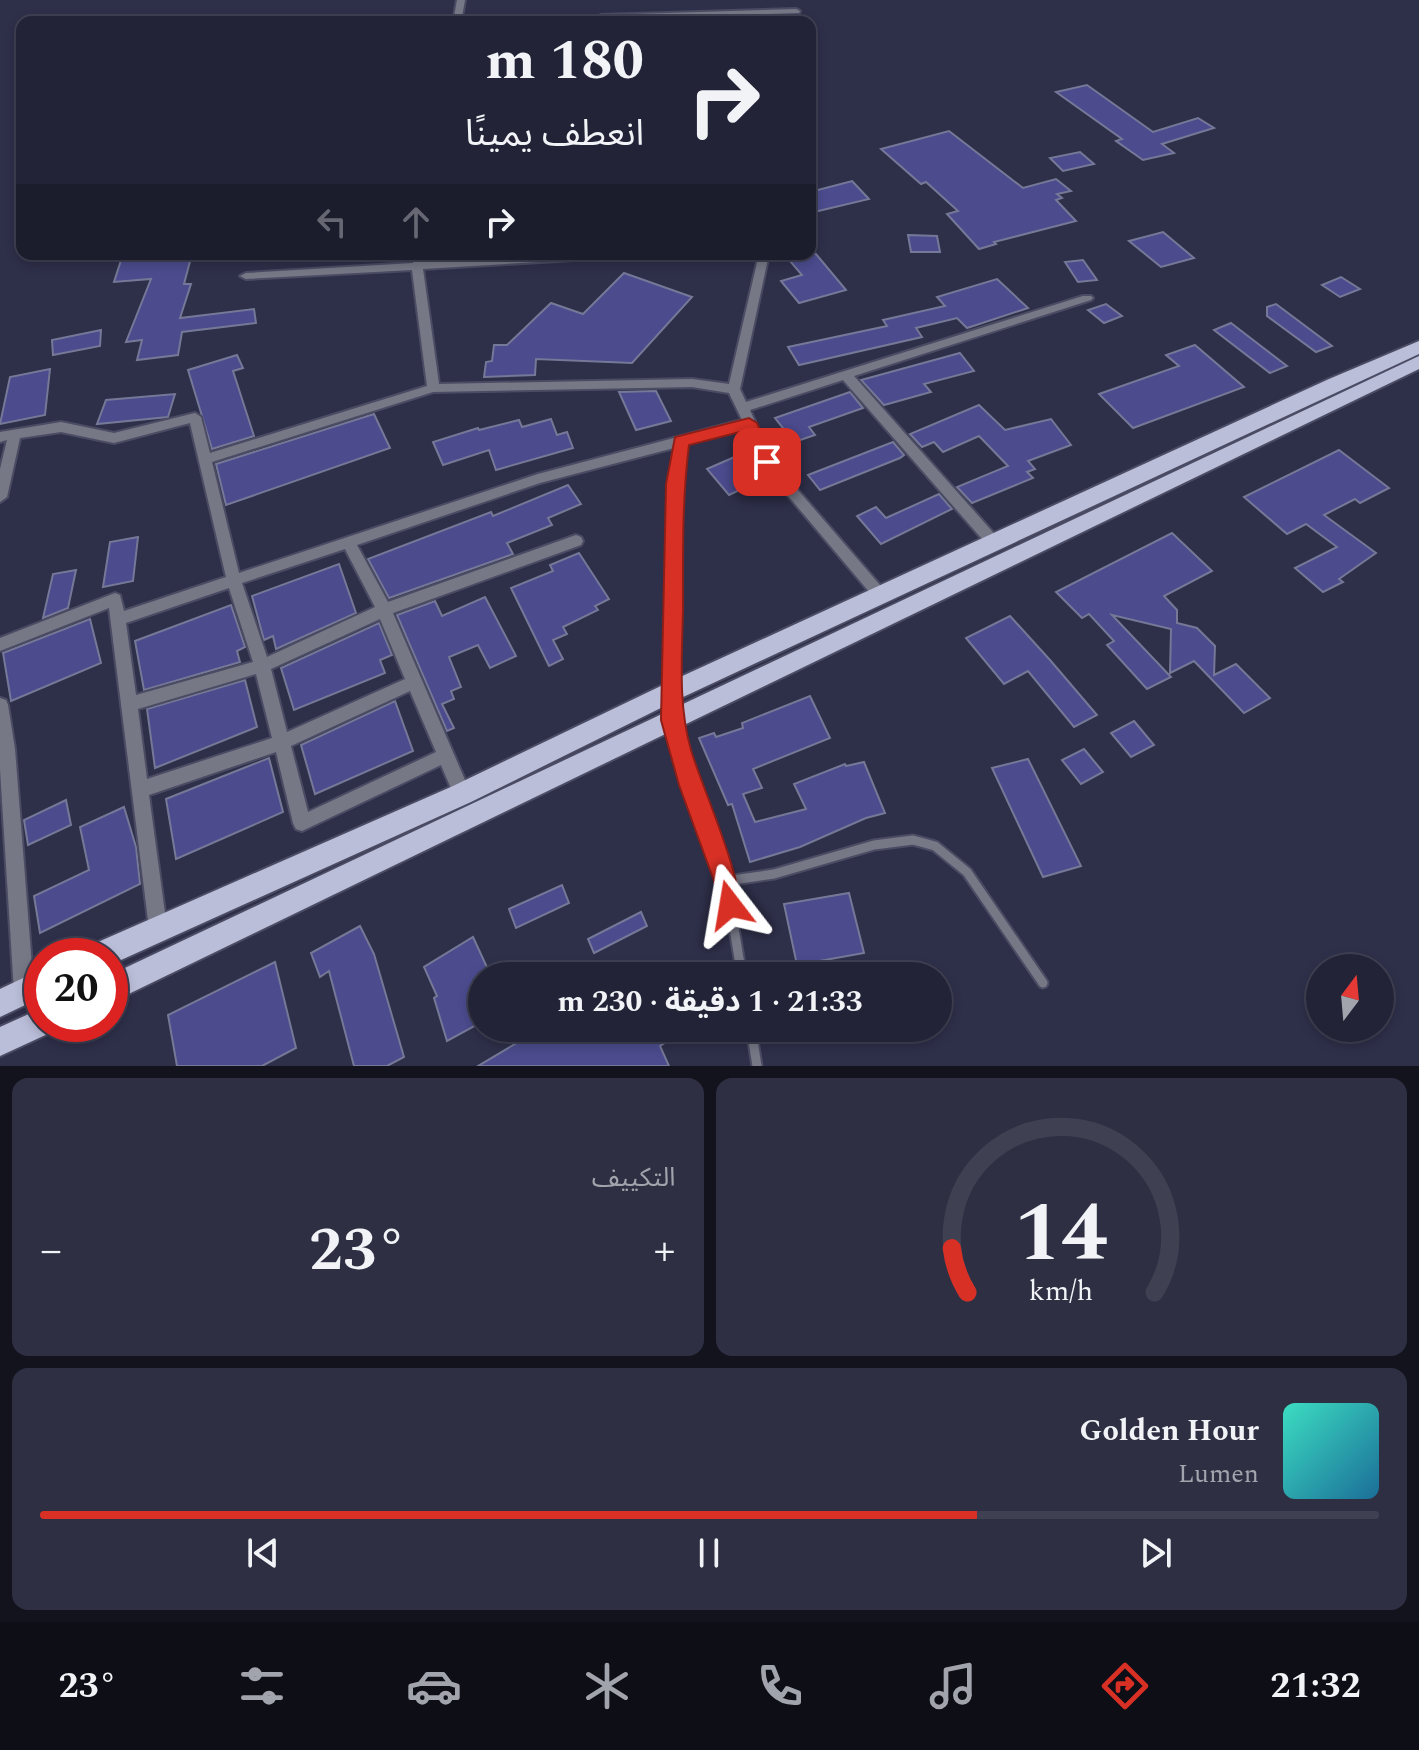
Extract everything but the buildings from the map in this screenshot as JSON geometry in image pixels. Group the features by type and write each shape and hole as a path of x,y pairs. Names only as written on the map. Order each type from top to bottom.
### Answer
{"main road":[{"path":"128,942 462,794 673,691 1335,383 1419,347"},
{"path":"128,980 1419,362"},
{"path":"0,1042 24,1031"}],"street":[{"path":"793,0 797,16"},
{"path":"634,16 796,11"},
{"path":"419,260 417,268 433,388"},
{"path":"246,276 534,260"},
{"path":"761,260 734,389 767,462 881,596"},
{"path":"742,408 1087,298"},
{"path":"846,375 994,543"},
{"path":"206,459 433,388 692,383 734,389"},
{"path":"0,497 8,435 61,427 114,438 195,417 234,580 262,666 302,823 446,755"},
{"path":"118,619 538,479 749,423"},
{"path":"671,720 675,484 681,441"},
{"path":"130,704 262,666 384,610 576,541"},
{"path":"349,542 384,610 462,794"},
{"path":"0,645 115,599 158,928"},
{"path":"142,789 281,743 414,682"},
{"path":"0,705 22,992"}],"lane":[{"path":"671,720 690,785 726,881 740,962"},
{"path":"726,881 774,874 874,845 913,840 935,846 967,872 1043,983"},
{"path":"753,1042 757,1066"}],"route":[{"path":"730,905 726,881 690,785 671,720 675,484 681,441 749,423 767,462"}]}
